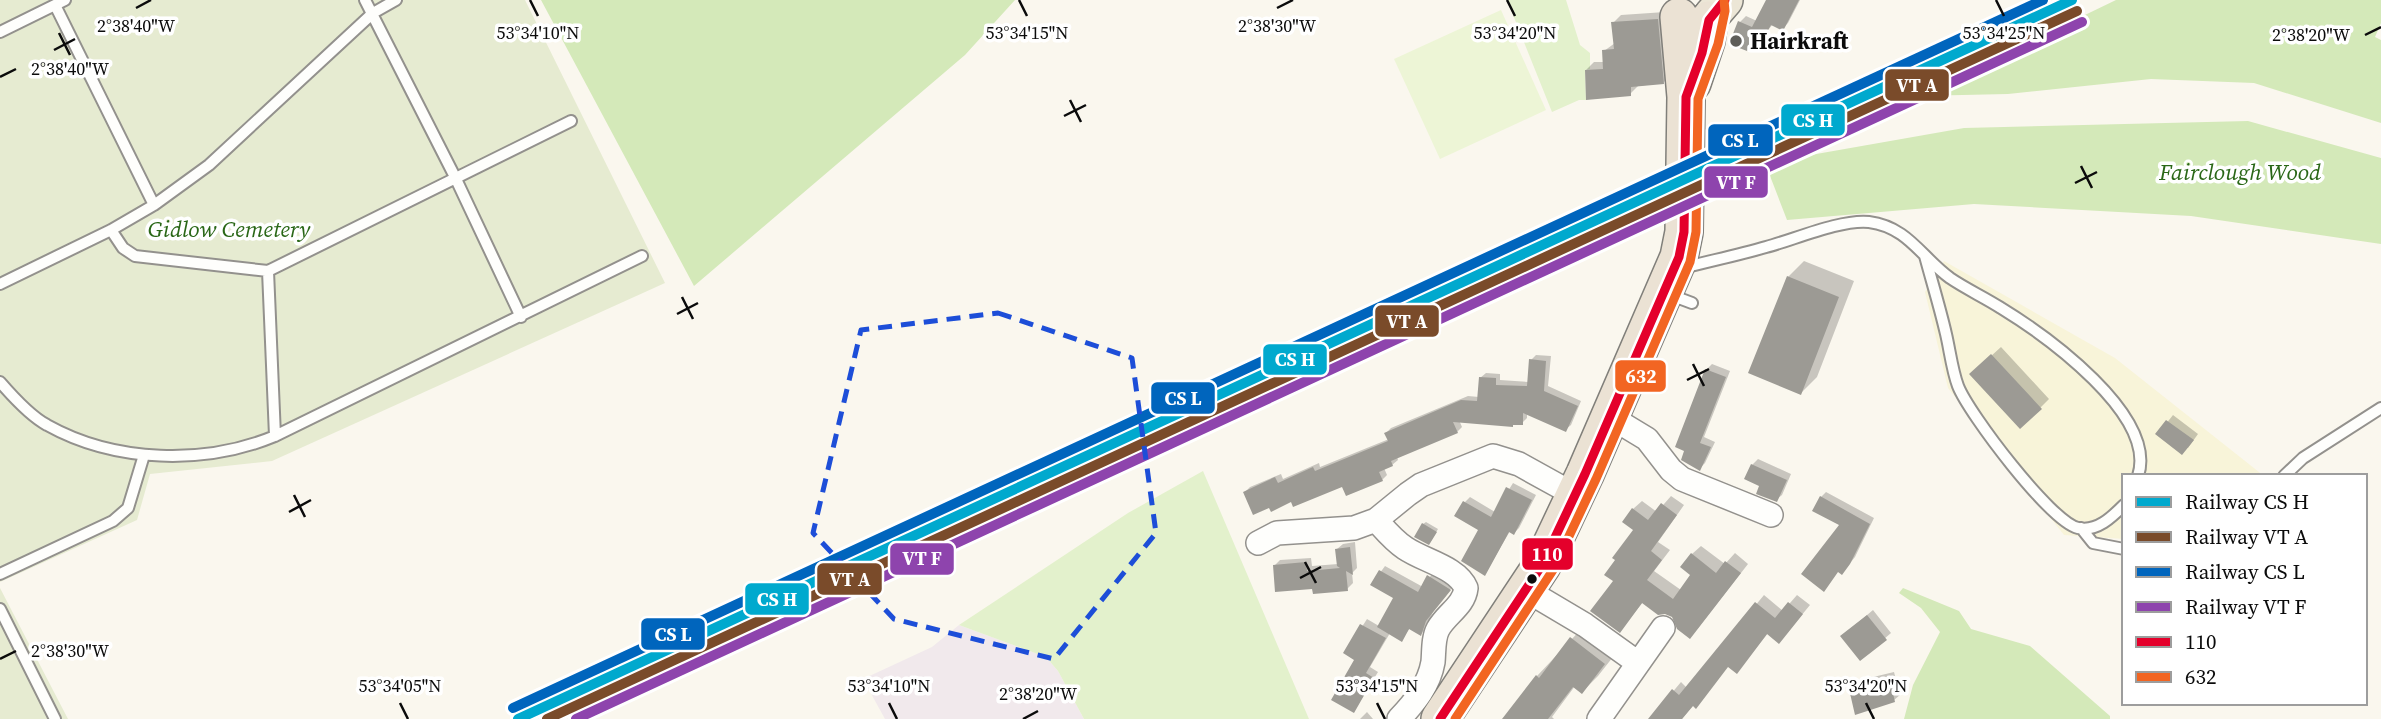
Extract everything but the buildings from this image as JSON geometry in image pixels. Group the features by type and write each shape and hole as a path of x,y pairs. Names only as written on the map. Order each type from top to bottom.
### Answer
{"highway":[{"path":"1440,719 1542,565 1609,416 1677,278 1684,232 1686,104 1706,41 1695,8"}],"street":[{"path":"1609,416 1647,439 1671,470 1682,478 1770,515"},
{"path":"1258,543 1277,533 1354,528 1376,520 1421,485 1493,456 1519,464 1575,495"},
{"path":"1376,520 1407,550 1458,577 1466,588 1460,603 1443,621 1436,635 1429,679 1399,719"},
{"path":"1526,590 1584,625 1638,663"},
{"path":"1608,716 1638,663 1663,628"}],"lane":[{"path":"366,0 455,177 521,317"},
{"path":"0,284 111,230 155,205 209,165 373,13 396,0"},
{"path":"0,32 60,3 155,205"},
{"path":"111,230 123,248 135,256 268,271 571,121"},
{"path":"1677,278 1833,227 1864,222 1898,230 1950,278 2003,309 2065,352 2098,384 2134,430 2140,468 2138,474"},
{"path":"0,382 46,425 92,443 144,455 217,454 250,446 275,436 642,256"},
{"path":"1925,256 1961,393 2037,497 2055,514 2076,528 2088,529 2103,524 2122,507"},
{"path":"268,271 275,436"},
{"path":"2286,474 2303,458 2381,408"},
{"path":"0,574 113,521 128,508 144,455"},
{"path":"2081,528 2093,543 2122,549"},
{"path":"0,610 55,719"}],"highlighted area":[{"path":"998,313 1132,358 1156,533 1054,659 894,619 813,533 861,330"}],"shaded area":[{"path":"1944,261 2115,358 2261,474 2122,474 2122,539 2064,535 1948,388 1925,292"},
{"path":"959,625 1046,657 1058,671 1084,719 885,719 863,679 932,647"}],"green space":[{"name":"Gidlow Cemetery","path":"0,0 525,0 665,283 272,461 150,474 137,520 0,582"},
{"path":"541,0 1015,0 965,55 694,286"},
{"path":"1507,0 1566,0 1580,45 1590,53 1590,69 1585,70 1586,100 1579,100 1552,112"},
{"name":"Fairclough Wood","path":"2116,0 2381,0 2381,23 2375,37 2381,40 2381,123 2254,83 2151,79 2008,94 1917,96"},
{"path":"1501,10 1546,110 1440,159 1394,59"},
{"name":"Fairclough Wood","path":"2248,121 2381,158 2381,244 2191,216 1974,204 1787,220 1765,163 1964,128"},
{"path":"1203,471 1309,719 1084,719 1058,671 1046,657 959,625 1128,513"},
{"path":"0,588 68,719 0,719"},
{"path":"1903,588 1959,611 1971,629 2030,646 2110,716 2110,719 1904,719 1913,685 1940,632 1921,608 1899,593"}],"transit line":[{"name":"632","path":"1455,719 1553,570 1596,479 1690,262 1696,232 1698,99 1718,44 1725,11 1724,0"},
{"name":"110","path":"1440,719 1542,565 1585,474 1679,257 1684,232 1686,97 1702,53 1709,20 1725,0"},
{"path":"513,708 2043,0"},
{"path":"518,719 2072,0"},
{"path":"547,719 2077,11"},
{"path":"576,719 2082,22"}],"place":[{"name":"Hairkraft","path":"1736,41"}]}
